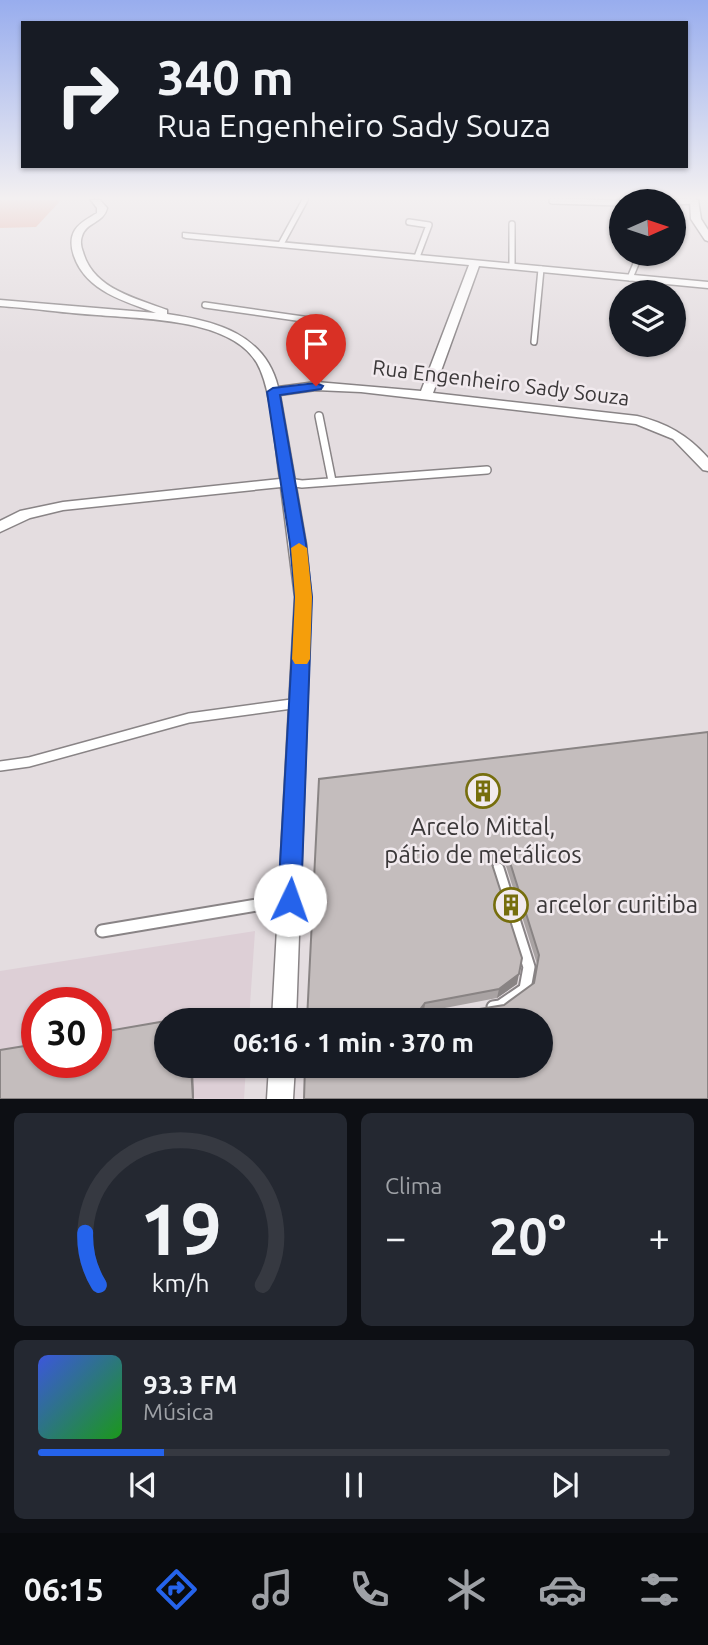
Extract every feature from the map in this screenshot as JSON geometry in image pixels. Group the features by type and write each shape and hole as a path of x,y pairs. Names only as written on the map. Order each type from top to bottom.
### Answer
{"street":[{"path":"78,251 84,268 93,279 108,289 225,334 256,352 266,370 273,392 303,597 285,1008"},
{"path":"357,251 708,285"},
{"path":"426,394 475,263"},
{"path":"0,303 178,318"},
{"name":"Rua Engenheiro Sady Souza","path":"273,392 316,386 426,394 646,423 681,438 708,467"},
{"path":"0,527 25,514 63,506 288,482"},
{"path":"280,1099 281,1078"}],"lane":[{"path":"417,257 419,251"},
{"path":"512,251 512,266"},
{"path":"630,278 635,266"},
{"path":"534,342 541,269"},
{"path":"205,305 310,320 321,360 316,386"},
{"path":"318,416 332,481"},
{"path":"288,482 302,484 487,470"},
{"path":"0,766 29,762 189,718 299,702"},
{"path":"490,1008 500,1006 525,989 528,967 498,869"},
{"path":"102,931 290,900"}],"shaded area":[{"path":"255,931 250,1008 154,1008 154,1078 245,1078 244,1099 0,1099 0,971"}],"building":[{"name":"Arcelo Mittal, pátio de metálicos","path":"708,732 708,1099 304,1099 305,1078 553,1078 553,1008 486,1008 504,1005 534,983 539,955 508,856 498,851 493,854 491,861 522,958 519,974 499,989 425,1003 421,1008 308,1008 319,779"},
{"path":"154,1023 154,1078 192,1078 193,1099 0,1099 0,1050 21,1047 21,1078 112,1078 112,1030"}],"slow traffic":[{"path":"299,548 303,597 301,659"}],"place":[{"name":"Arcelo Mittal, pátio de metálicos","path":"483,791"},
{"name":"arcelor curitiba","path":"511,905"}],"route":[{"path":"290,900 303,597 301,564 273,392 316,386"}]}
